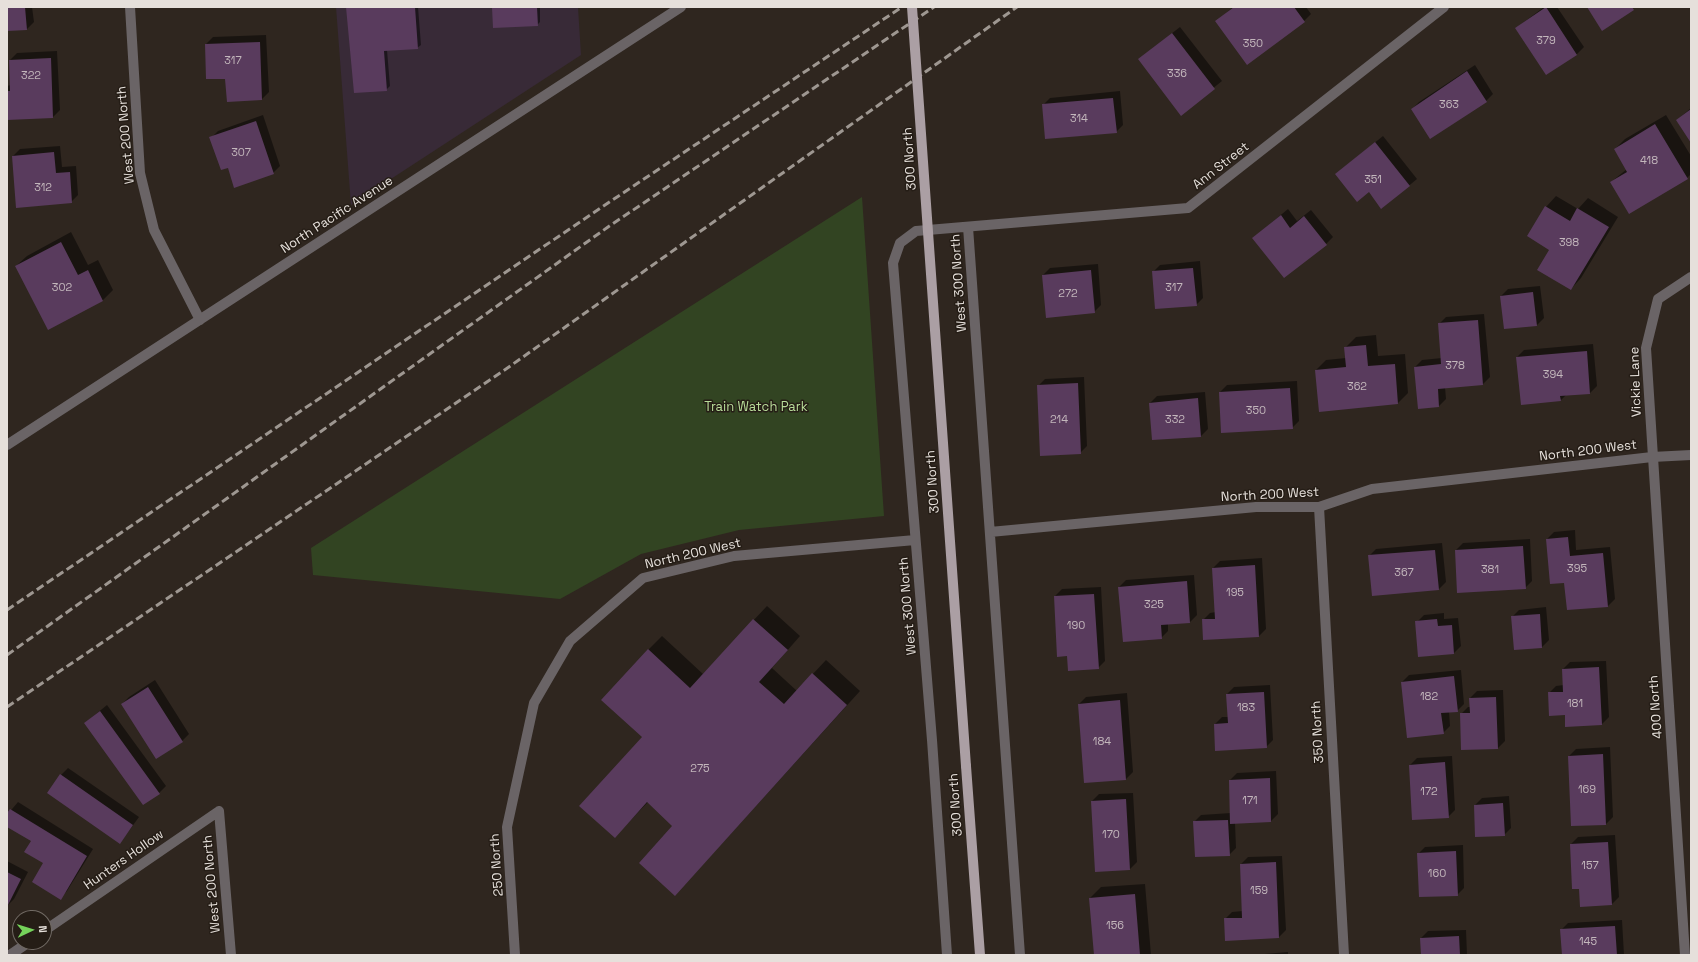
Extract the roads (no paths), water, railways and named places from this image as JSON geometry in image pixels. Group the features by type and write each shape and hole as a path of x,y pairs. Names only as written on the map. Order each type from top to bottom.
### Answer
{"main road":[{"name":"300 North","path":"912,7 980,955"}],"street":[{"name":"West 200 North","path":"130,7 140,173 154,230 200,320"},
{"name":"North Pacific Avenue","path":"7,445 200,320 670,10 681,7"},
{"name":"Ann Street","path":"968,227 1188,208 1444,7"},
{"name":"West 300 North","path":"947,955 932,740 894,263 900,243 916,231 968,227 1020,955"},
{"name":"Vickie Lane","path":"1652,457 1646,348 1658,300 1691,277"},
{"name":"North 200 West","path":"990,532 1256,507 1319,508 1372,489 1652,457 1691,455"},
{"name":"400 North","path":"1652,457 1685,955"},
{"name":"350 North","path":"1319,508 1344,955"},
{"name":"North 200 West","path":"534,703 570,642 643,578 734,556 915,540"},
{"name":"250 North","path":"516,955 507,827 534,703"},
{"name":"West 200 North","path":"219,810 231,955"},
{"name":"Hunters Hollow","path":"52,926 219,810"}],"railway":[{"path":"7,610 602,207 902,7"},
{"path":"7,655 608,227 934,7"},
{"path":"7,707 506,369 1017,7"}],"park label":[{"name":"Train Watch Park","path":"756,407"}]}
